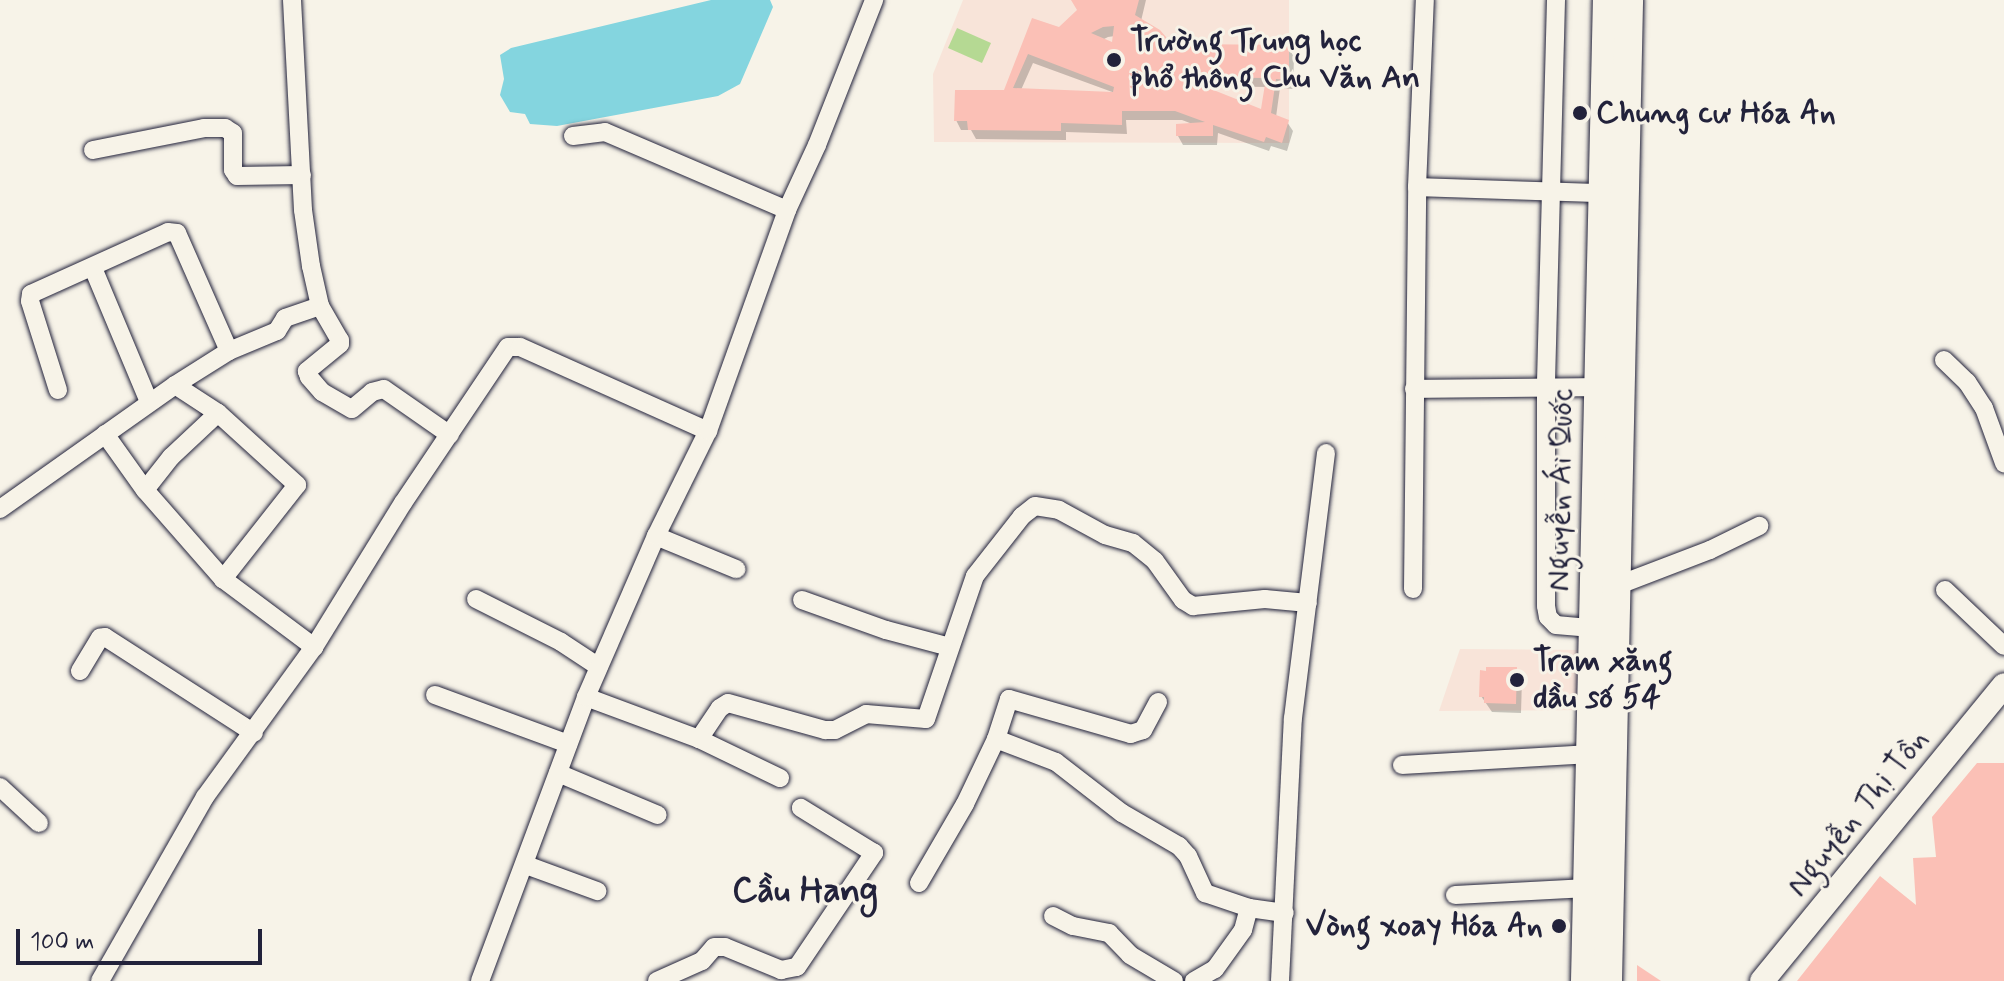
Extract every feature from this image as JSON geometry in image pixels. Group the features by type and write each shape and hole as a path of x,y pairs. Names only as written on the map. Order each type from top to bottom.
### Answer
{"main road":[{"name":"Nguyễn Ái Quốc","path":"1607,0 1592,628 1603,672 1608,981"},
{"name":"Nguyễn Ái Quốc","path":"1585,981 1591,754 1616,586 1629,0"}],"street":[{"path":"292,0 302,175 311,266 320,306 340,340 340,344 307,371 322,392 352,409 372,392 384,389 450,435"},
{"path":"480,981 526,865 586,697 656,536 708,431 787,210 817,145 874,0"},
{"path":"1413,589 1417,187 1425,0"},
{"path":"1556,0 1546,388 1547,612 1556,625 1592,628"},
{"path":"93,150 204,128 225,128 233,133 233,170 237,176 302,175"},
{"path":"573,136 605,132 787,210"},
{"path":"1417,187 1602,193"},
{"path":"58,390 30,297 163,233 177,233 229,351"},
{"path":"93,268 149,402"},
{"path":"0,509 175,385 229,351 277,331 285,318 320,306"},
{"path":"100,981 151,895 181,834 314,647 508,347 515,346 708,431"},
{"path":"1944,360 1967,382 1984,408 2004,463"},
{"path":"175,385 218,413 297,485 223,579"},
{"path":"1414,389 1596,387"},
{"path":"145,490 171,457 218,413"},
{"path":"105,434 145,490 223,579 314,647"},
{"path":"1280,981 1293,718 1326,453"},
{"path":"699,739 720,708 728,703 825,730 835,730 866,714 926,719 975,576 1022,516 1035,506 1059,510 1105,535 1133,543 1155,561 1183,600 1193,606 1265,599 1308,603"},
{"path":"1616,586 1710,550 1759,526"},
{"path":"656,536 736,569"},
{"path":"1945,590 2004,646"},
{"path":"476,599 561,642 599,667"},
{"path":"802,600 886,630 950,647"},
{"path":"80,671 100,638 105,637 254,733"},
{"name":"Nguyễn Thị Tồn","path":"1762,981 2004,685"},
{"path":"435,695 568,744"},
{"path":"586,697 699,739 780,778"},
{"path":"919,883 965,804 996,739 1009,699 1131,734 1143,730 1158,702"},
{"path":"996,739 1056,762 1122,813 1179,846 1188,856 1205,893 1249,908 1285,913"},
{"path":"1402,765 1591,754"},
{"path":"558,773 658,815"},
{"path":"0,787 39,823"},
{"path":"657,981 702,961 714,947 725,947 781,970 797,967 874,853 801,808"},
{"path":"526,865 597,891"},
{"path":"1455,895 1588,888"},
{"path":"1194,981 1215,969 1243,930 1249,908"},
{"path":"1053,916 1073,926 1109,933 1130,955 1174,981"}],"shaded area":[{"name":"Trường Trung học phổ thông Chu Văn An","path":"963,0 1289,0 1289,143 934,142 933,74"},
{"name":"Trạm xăng dầu số 54","path":"1460,649 1584,650 1584,710 1439,711"}],"green space":[{"path":"957,28 991,43 982,63 948,48"}],"water":[{"path":"711,0 770,0 773,7 740,84 718,96 557,126 530,124 525,114 510,112 500,95 504,79 500,55 511,48"}],"building":[{"path":"1071,0 1139,0 1135,15 1160,30 1172,44 1289,45 1289,80 1276,79 1271,113 1289,120 1282,143 1266,137 1264,142 1213,125 1213,136 1176,136 1176,124 1205,122 1175,111 1122,111 1122,125 1061,123 1061,131 968,130 967,121 954,121 955,90 1004,90 1032,18 1059,27 1077,10","holes":["1114,26 1112,42 1091,33 1103,27","1028,54 1114,87 1113,92 1013,88","1181,77 1266,78 1261,109"]},
{"path":"1486,667 1517,667 1516,704 1484,703 1484,697 1479,697 1480,670 1486,671"},
{"path":"1977,763 2004,763 2004,981 1797,981 1880,876 1916,905 1913,858 1936,857 1932,817"},
{"path":"1637,965 1661,981 1637,981"}],"place":[{"name":"Trường Trung học phổ thông Chu Văn An","path":"1114,60"},
{"name":"Chung cư Hóa An","path":"1580,113"},
{"name":"Trạm xăng dầu số 54","path":"1517,680"},
{"name":"Vòng xoay Hóa An","path":"1559,926"}],"district":[{"name":"Cầu Hang","path":"805,892"}]}
